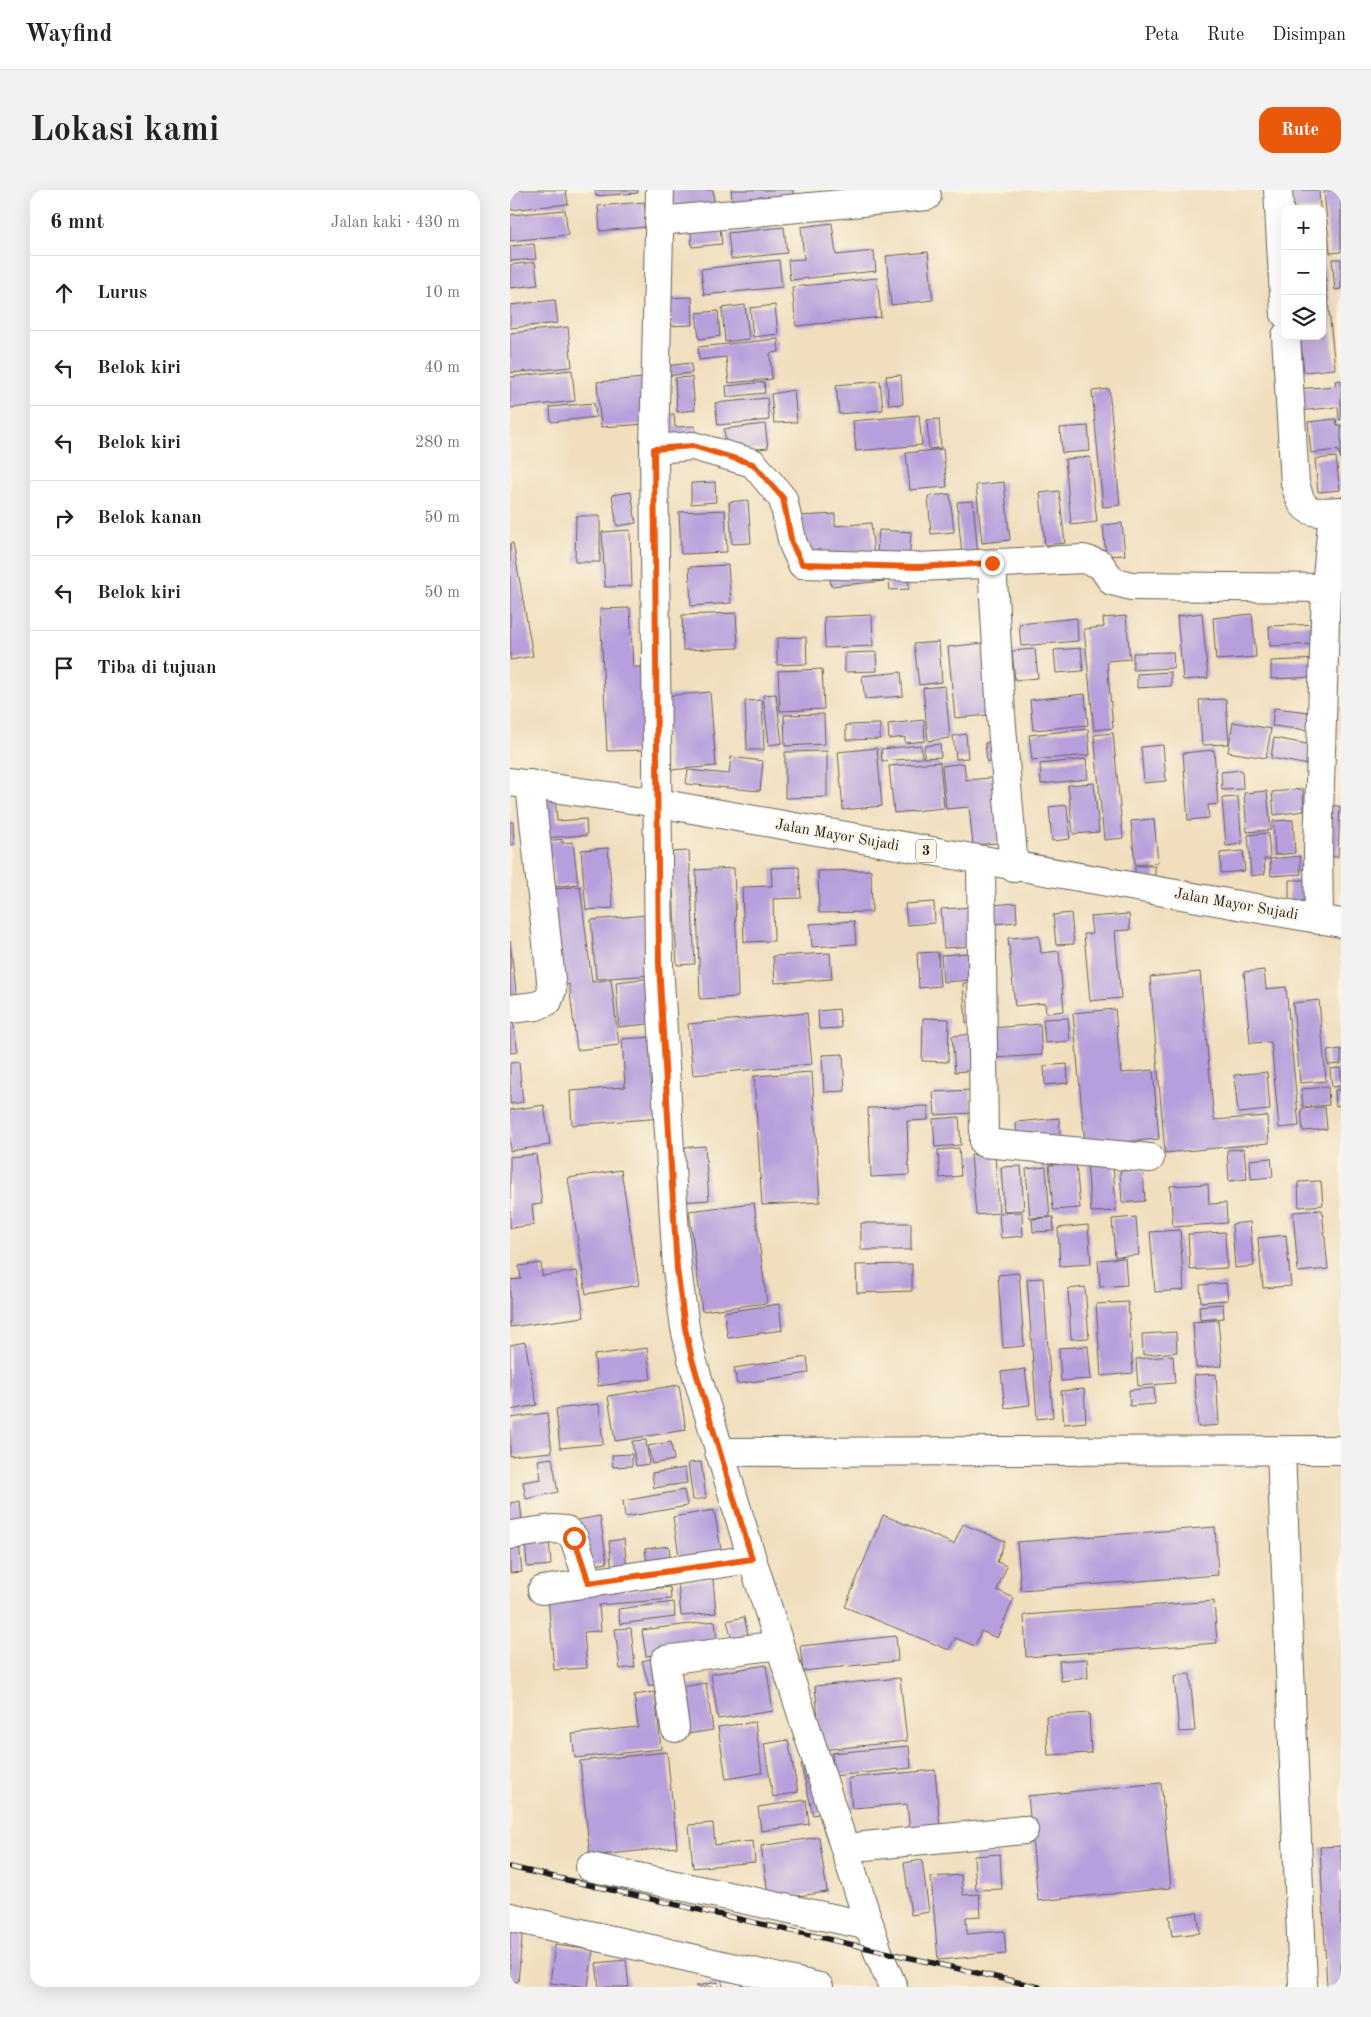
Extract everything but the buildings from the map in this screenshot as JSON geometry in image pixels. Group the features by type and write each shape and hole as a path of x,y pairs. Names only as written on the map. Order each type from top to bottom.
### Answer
{"main road":[{"path":"660,190 654,449 659,964 677,1269 690,1352 719,1452 870,1926 893,1987"},
{"path":"1278,190 1284,295"},
{"path":"659,221 927,196"},
{"path":"1286,340 1295,483 1300,502 1307,509 1316,512 1337,512 1326,588 1318,849 1330,922"},
{"path":"654,449 693,446 753,464 783,498 792,544 802,564 918,567 1083,559 1100,564 1112,581 1132,586 1326,588"},
{"path":"992,563 1001,715 1014,868"},
{"path":"510,1009 536,1006 548,1001 552,990 520,783"},
{"name":"Jalan Mayor Sujadi","path":"520,783 658,803 1014,868 1330,922"},
{"path":"982,862 984,1143 1150,1158"},
{"path":"719,1452 1341,1450"},
{"path":"1281,1451 1303,1985"},
{"path":"510,1535 552,1529 566,1530 574,1538 589,1583"},
{"path":"542,1590 752,1559"},
{"path":"675,1728 665,1660 780,1645"},
{"path":"845,1848 1024,1830"},
{"path":"590,1867 870,1926"},
{"path":"510,1917 819,1987"}],"railway":[{"path":"510,1867 1039,1987"}],"route":[{"path":"574,1538 589,1583 752,1559 692,1359 685,1328 677,1269 659,964 654,449 693,446 753,464 783,498 792,544 802,564 918,567 992,563"}]}
